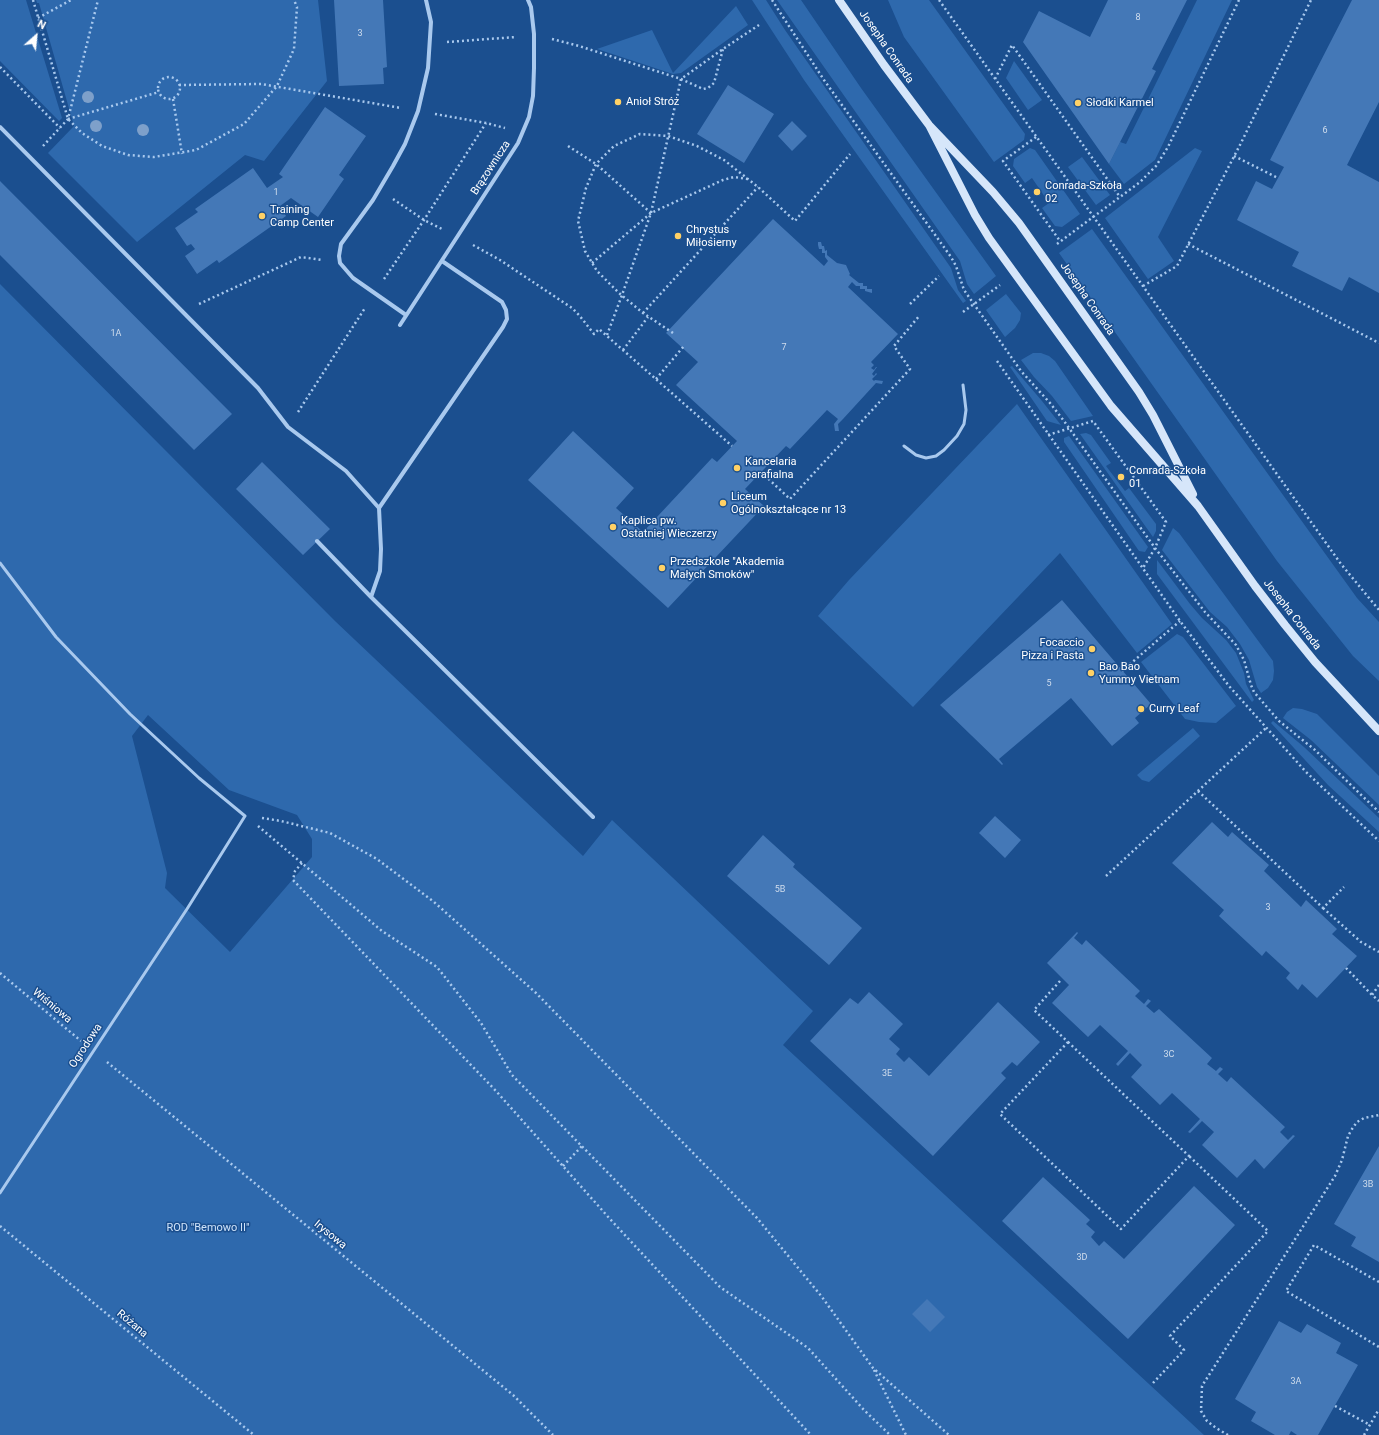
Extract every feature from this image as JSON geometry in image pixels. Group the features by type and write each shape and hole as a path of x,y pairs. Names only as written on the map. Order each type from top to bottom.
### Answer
{"street":[{"path":"406,315 353,278 340,263 339,256 341,244 379,190 405,144 418,111 428,68 431,22 426,0"},
{"name":"Brązownicza","path":"400,325 518,143 529,117 533,96 534,34 531,7 528,0"},
{"name":"Josepha Conrada","path":"839,0 884,66 929,126 993,192 1011,213 1042,255 1143,398 1198,506"},
{"name":"Josepha Conrada","path":"929,126 982,227 1120,416 1198,506 1255,586 1320,667 1379,731"},
{"path":"0,127 258,388 288,427 346,471 379,508"},
{"path":"371,597 380,571 381,549 379,508 507,319 506,310 502,302 442,261"},
{"path":"317,541 371,597 593,817"}],"lane":[{"path":"904,446 916,455 926,458 936,456 958,436 964,424 966,410 963,385"},
{"path":"0,563 56,637 130,714 198,778 245,816"},
{"name":"Ogrodowa","path":"0,1193 187,909 245,816"}],"path":[{"path":"33,0 68,119 82,133 102,146 128,155 154,158 182,154 196,150 244,124 277,86 294,49 297,7 294,0"},
{"path":"38,18 71,0"},
{"path":"43,146 68,119 98,0"},
{"path":"772,0 824,80 951,257 956,266 964,290 1021,371 1050,402 1155,548 1205,612 1236,645 1244,660 1251,685 1256,695 1280,721 1315,750 1379,812"},
{"path":"938,0 1341,564 1379,610"},
{"path":"1042,255 1149,174 1163,157 1239,0"},
{"path":"1143,286 1177,266 1234,156 1311,0"},
{"path":"607,335 651,213 681,79 723,48 759,25"},
{"path":"429,44 516,37 534,34 579,46 681,79 703,89 711,87 715,81 723,48"},
{"path":"995,79 1012,45 1120,197"},
{"path":"0,67 60,128"},
{"path":"165,78 174,78 179,85 179,93 173,99 164,98 158,92 159,84 165,78"},
{"path":"179,85 261,84 277,86 486,123 506,129"},
{"path":"68,119 158,92"},
{"path":"173,99 182,154"},
{"path":"302,405 486,123"},
{"path":"673,333 643,313 622,295 597,271 586,251 578,221 586,188 596,164 614,146 640,134 668,136 696,146 724,160 758,187 795,221 850,154"},
{"path":"1036,137 1003,160 1060,241"},
{"path":"568,146 596,164 651,213"},
{"path":"1234,156 1278,178"},
{"path":"592,263 651,213 734,176 748,180"},
{"path":"643,313 758,187"},
{"path":"379,190 424,220 457,236 500,260 572,308 594,334 599,329 607,335 732,446"},
{"path":"1188,244 1379,343"},
{"path":"202,303 301,257 340,263"},
{"path":"963,312 1015,274"},
{"path":"910,304 939,276"},
{"path":"761,472 790,499 910,370 894,346 920,315"},
{"path":"623,350 648,316"},
{"path":"656,379 684,346"},
{"path":"997,361 1180,622 1229,686 1306,772 1379,841"},
{"path":"1048,435 1093,421 1166,522 1155,548 1143,568"},
{"path":"1122,671 1180,622"},
{"path":"1106,876 1266,728"},
{"path":"1198,791 1361,942 1379,952"},
{"path":"245,816 382,931 437,967 481,1023 512,1075 720,1287 808,1348 864,1410 890,1435"},
{"path":"245,816 281,821 330,833 377,859 434,902 536,993 757,1218 822,1297 873,1368 906,1435"},
{"path":"302,863 295,871 293,880 496,1091 610,1219 811,1435"},
{"path":"1323,908 1344,887"},
{"path":"1346,968 1379,1001"},
{"name":"Wiśniowa","path":"0,973 94,1051"},
{"path":"1060,981 1034,1010 1268,1231 1170,1336 1184,1350 1153,1383"},
{"path":"1372,995 1379,985"},
{"path":"1068,1042 1000,1114 1121,1229 1189,1156"},
{"name":"Irysowa","path":"94,1051 513,1395 553,1435"},
{"path":"1228,1435 1208,1421 1201,1411 1202,1386 1335,1176 1342,1160 1348,1136 1352,1129 1357,1122 1364,1118 1379,1115"},
{"path":"563,1166 582,1146"},
{"name":"Różana","path":"0,1226 254,1435"},
{"path":"1379,1282 1314,1245 1286,1291 1379,1347"},
{"path":"873,1368 949,1435"},
{"path":"1335,1406 1370,1425"},
{"path":"1364,1435 1379,1408"}],"green space":[{"path":"0,0 26,0 62,118 59,121 0,61"},
{"path":"36,0 318,0 327,81 264,161 245,155 137,242 48,153 74,126 39,3 37,3"},
{"path":"752,0 766,0 785,30 951,268 958,290 966,301 963,303 804,80"},
{"path":"777,0 801,0 861,88 996,276 974,294 967,284 960,261"},
{"path":"888,0 929,0 1025,134 1024,140 994,162 904,37"},
{"path":"1197,0 1232,0 1155,160 1124,184 1109,164 1120,142 1126,144"},
{"path":"736,6 748,25 681,73 673,74 597,49 652,30 673,73"},
{"path":"1014,61 1042,100 1028,110 1006,78"},
{"path":"1030,148 1035,150 1080,214 1062,227 1055,226 1042,208 1049,203 1032,178 1025,183 1013,166 1014,159"},
{"path":"1195,148 1202,151 1158,237 1174,261 1148,279 1105,218"},
{"path":"1082,157 1110,195 1096,205 1068,167"},
{"path":"1092,229 1357,598 1379,622 1379,681 1353,656 1277,561 1059,253"},
{"name":"ROD \"Bemowo II\"","path":"0,284 335,621 583,856 612,820 813,1011 783,1045 1204,1435 0,1435","holes":["148,715 229,790 297,815 312,839 312,857 230,952 165,888 167,873 132,736"]},
{"path":"1006,294 1021,313 1020,320 1015,328 1005,337 986,310"},
{"path":"1033,353 1041,353 1049,356 1055,361 1093,416 1071,421 1021,360"},
{"path":"1012,366 1061,425 1047,421 1010,367"},
{"path":"1017,404 1172,624 1137,653 1060,553 913,707 818,616 849,580"},
{"path":"1086,433 1091,435 1111,463 1106,466 1125,491 1129,488 1156,524 1156,531 1153,537 1080,434"},
{"path":"1069,436 1148,547 1145,552 1139,551 1064,442 1064,438"},
{"path":"1173,528 1179,533 1273,661 1273,680 1268,688 1261,693 1257,687 1249,660 1240,644 1227,627 1210,612 1162,550"},
{"path":"1157,560 1190,604 1202,618 1226,640 1236,653 1244,673 1246,684 1254,700 1252,702 1157,574"},
{"path":"1177,634 1183,637 1236,706 1216,723 1185,719 1141,662"},
{"path":"1293,708 1302,709 1317,714 1379,776 1379,805 1311,740 1283,718 1287,712"},
{"path":"1273,721 1304,747 1379,818 1379,832 1328,785 1271,723"},
{"path":"1193,728 1200,736 1149,782 1142,780 1137,775"}],"building":[{"path":"334,0 383,0 387,67 383,68 384,84 339,86"},
{"path":"1108,0 1187,0 1152,69 1156,71 1109,164 1023,42 1039,11 1090,37"},
{"path":"1352,0 1379,0 1379,102 1347,165 1379,182 1379,293 1349,277 1342,291 1292,266 1299,252 1237,220 1256,181 1272,189 1284,167 1270,160"},
{"path":"728,85 774,114 744,163 697,134"},
{"path":"325,107 366,136 339,175 344,179 318,217 291,198 280,206 286,216 219,263 217,260 197,274 185,256 195,249 191,244 187,246 175,228 198,212 195,209 253,168 267,188 283,177 279,174"},
{"path":"792,121 807,136 792,151 778,136"},
{"path":"0,181 232,414 194,450 0,255"},
{"path":"773,219 824,266 828,261 825,257 825,253 822,253 822,249 819,249 818,242 821,242 825,251 827,250 827,255 837,263 846,265 850,274 849,275 859,283 863,283 863,286 867,286 867,289 872,289 872,293 865,291 865,289 860,289 860,286 856,286 852,282 848,287 898,334 871,362 874,365 871,368 874,370 877,367 872,374 874,376 876,373 877,374 872,379 874,381 883,381 882,384 876,383 838,424 839,431 835,431 834,424 838,419 827,410 790,449 786,446 745,489 764,506 668,608 528,480 573,431 634,488 616,508 643,532 712,458 717,462 737,441 676,385 698,362 666,333"},
{"path":"262,462 330,529 303,555 236,489"},
{"path":"1062,600 1151,704 1135,718 1139,723 1112,746 1071,698 999,759 1003,764 1002,765 940,705"},
{"path":"995,816 1021,840 1005,858 979,833"},
{"path":"1212,822 1228,837 1232,832 1269,865 1264,871 1301,907 1306,900 1337,929 1332,934 1357,956 1317,998 1302,984 1298,990 1286,978 1290,973 1266,951 1262,956 1219,916 1224,910 1172,863"},
{"path":"763,835 795,864 793,867 862,928 829,965 727,876"},
{"path":"1077,932 1078,933 1074,938 1082,945 1086,940 1140,991 1135,996 1144,1004 1148,999 1151,1001 1146,1006 1154,1013 1159,1009 1212,1058 1207,1064 1216,1071 1220,1067 1223,1069 1218,1074 1227,1082 1231,1077 1285,1127 1280,1132 1288,1140 1293,1135 1295,1136 1264,1169 1255,1159 1237,1178 1202,1145 1214,1132 1202,1121 1190,1133 1188,1132 1200,1119 1172,1093 1160,1105 1131,1077 1142,1065 1130,1053 1118,1066 1116,1064 1128,1051 1100,1025 1088,1037 1052,1003 1069,985 1047,963"},
{"path":"869,992 903,1024 889,1039 900,1049 896,1054 904,1062 909,1057 929,1076 998,1002 1040,1042 1017,1066 1012,1062 1001,1073 1006,1078 933,1156 810,1041 850,998 858,1004"},
{"path":"1379,1146 1379,1262 1351,1246 1356,1237 1334,1224"},
{"path":"1043,1177 1090,1220 1086,1224 1095,1232 1091,1237 1099,1246 1104,1241 1124,1259 1194,1186 1235,1225 1128,1339 1002,1221"},
{"path":"927,1299 945,1317 930,1332 912,1314"},
{"path":"1279,1321 1301,1333 1307,1324 1341,1343 1336,1353 1358,1365 1318,1435 1297,1435 1291,1431 1289,1435 1275,1435 1251,1421 1256,1412 1235,1399"}],"place":[{"name":"Anioł Stróż","path":"618,102"},
{"name":"Słodki Karmel","path":"1078,103"},
{"name":"Conrada-Szkoła 02","path":"1037,192"},
{"name":"Training Camp Center","path":"262,216"},
{"name":"Chrystus Miłosierny","path":"678,236"},
{"name":"Kancelaria parafialna","path":"737,468"},
{"name":"Conrada-Szkoła 01","path":"1121,477"},
{"name":"Liceum Ogólnokształcące nr 13","path":"723,503"},
{"name":"Kaplica pw. Ostatniej Wieczerzy","path":"613,527"},
{"name":"Przedszkole \"Akademia Małych Smoków\"","path":"662,568"},
{"name":"Focaccio Pizza i Pasta","path":"1092,649"},
{"name":"Bao Bao Yummy Vietnam","path":"1091,673"},
{"name":"Curry Leaf","path":"1141,709"}]}
